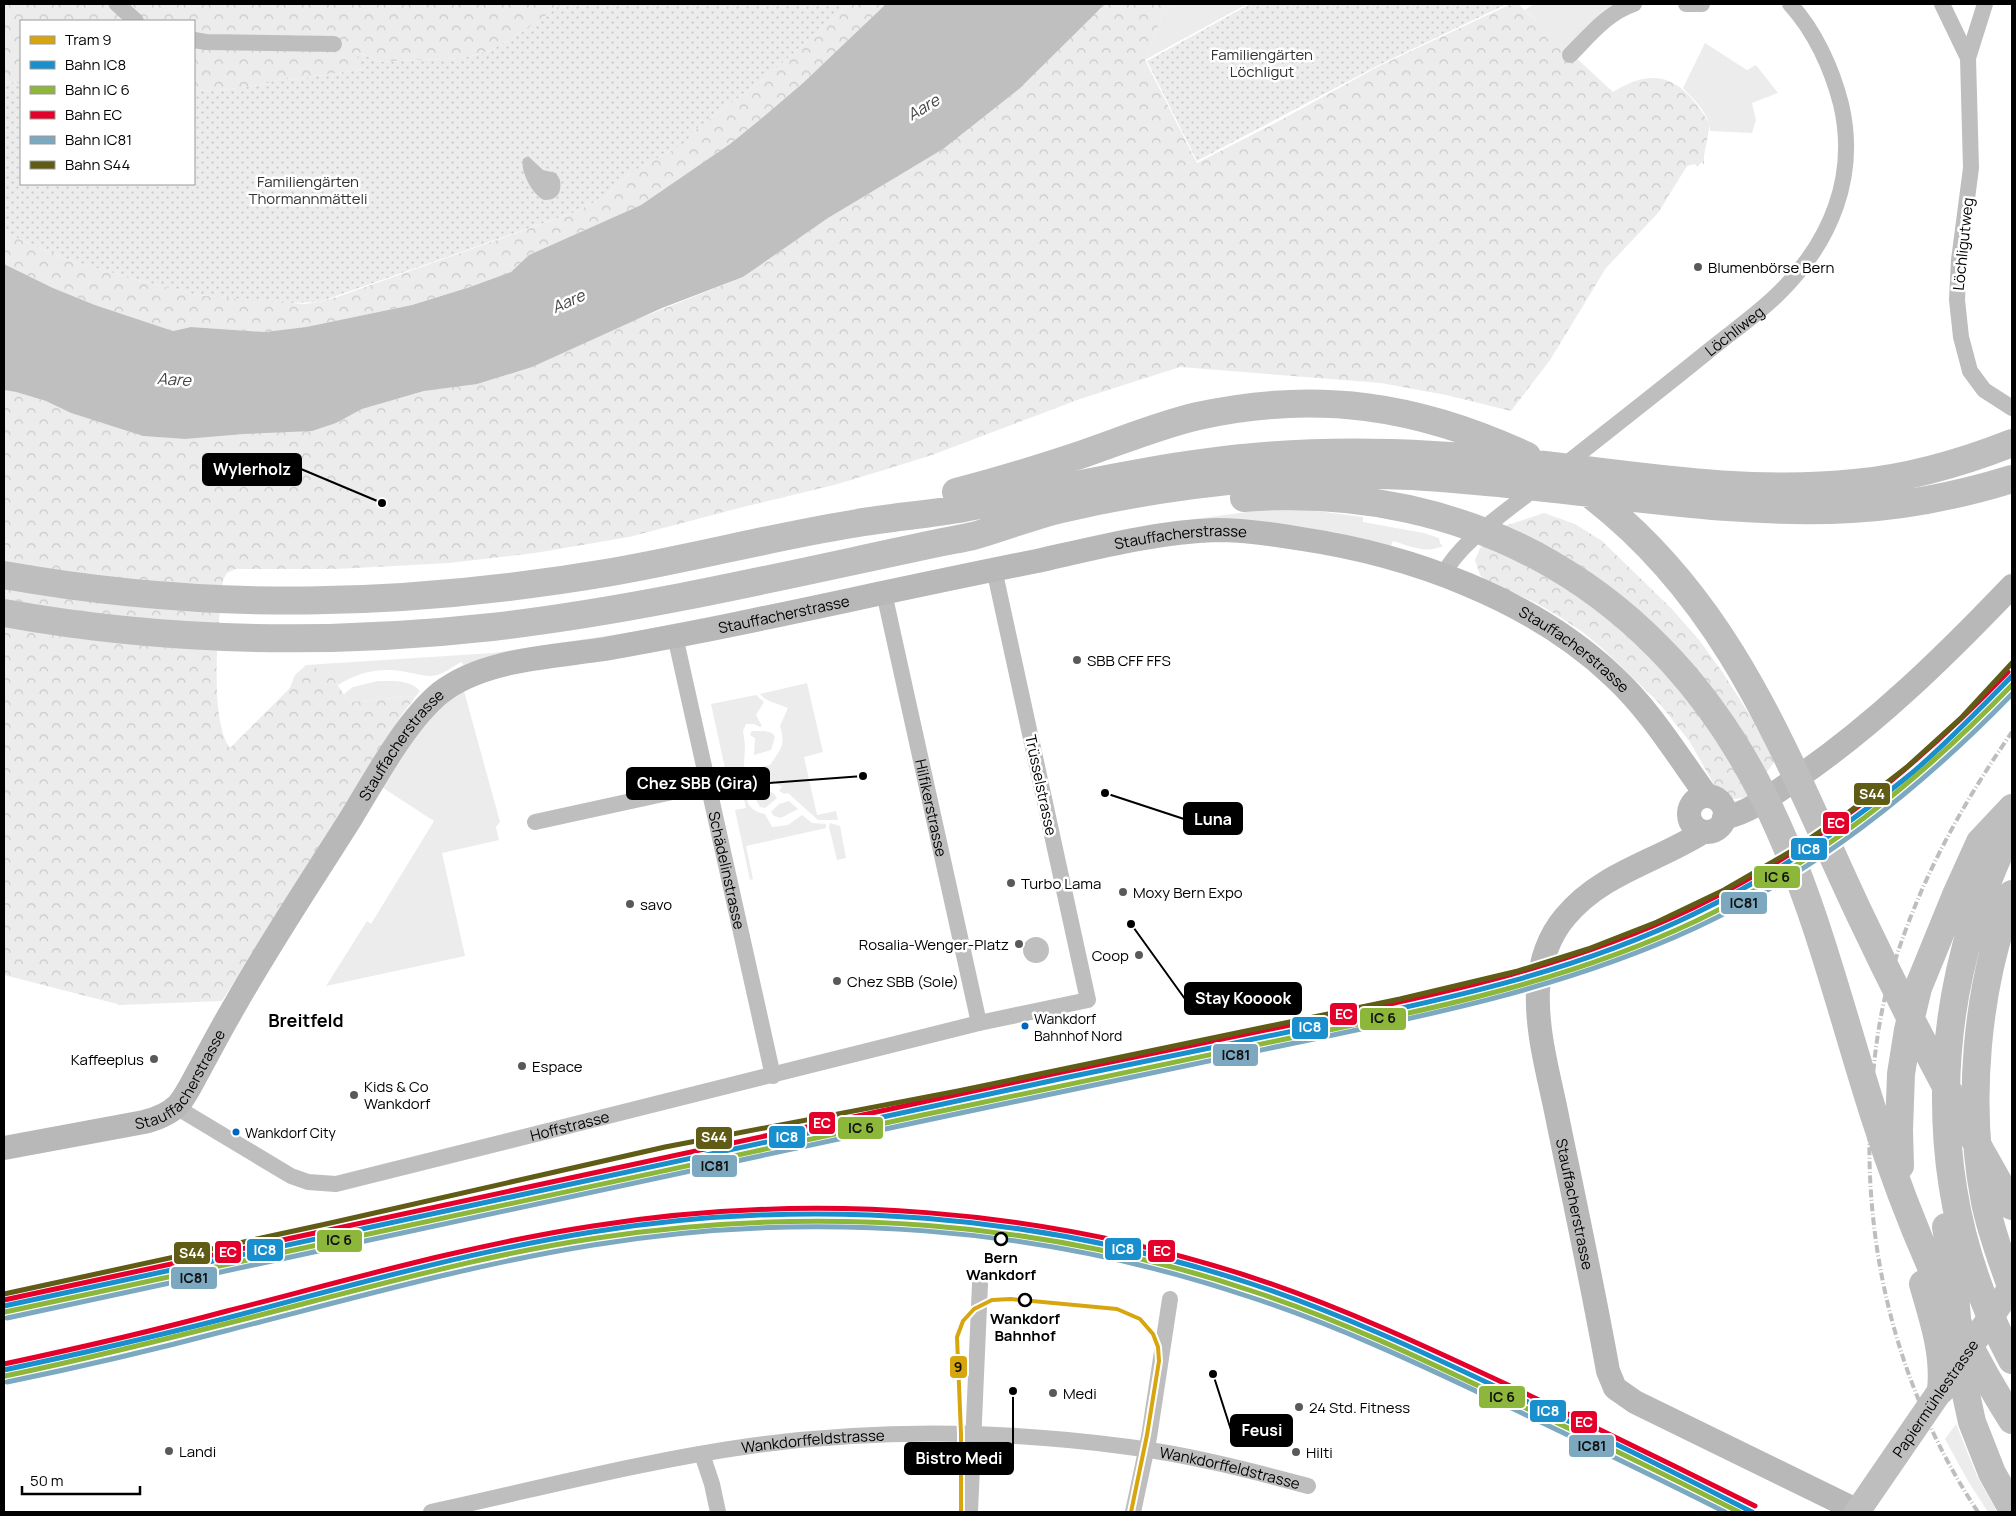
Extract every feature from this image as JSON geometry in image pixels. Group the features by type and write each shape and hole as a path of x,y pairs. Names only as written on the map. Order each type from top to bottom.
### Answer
{"highway":[{"path":"851,524 1043,468 1197,416 1277,404 1362,406 1403,413 1469,431 1528,456 1580,487 1607,508 1650,548 1678,578 1704,611 1748,679 1783,747 1893,984 1938,1072 2012,1206"},
{"path":"1657,490 1732,485 1815,486 1896,478 1949,465 2012,443"},
{"path":"4,575 116,592 237,601 352,601 444,595 645,566 851,524 957,510 1098,480 1221,460 1306,453 1419,465"},
{"path":"973,536 1057,510 1200,485 1479,458 1657,490 1731,507 1816,510 1857,509 1957,494 2012,479"},
{"path":"4,613 110,628 236,638 320,638 395,635 531,622 706,592 973,536 1059,526 1171,506 1267,496 1344,498 1382,503 1444,517 1473,526 1525,549 1578,580 1612,606 1651,639 1674,662 1700,693 1724,727 1765,799 1797,875 1825,956 1877,1124 1917,1236 1968,1346 2012,1420"},
{"path":"1938,1394 1943,1370 1942,1354 1904,1202 1899,1130 1901,1074 1918,988 1956,895 1980,842 2012,808"},
{"path":"2012,827 1983,893 1962,961 1954,998 1947,1052 1946,1100 1953,1182 1963,1231 1983,1295 1997,1331 2012,1360"},
{"path":"2012,894 1993,957 1982,1021 1978,1059 1977,1145 1982,1186 1990,1225 2012,1288"},
{"path":"1993,957 1998,1020 1994,1101 1995,1146 2000,1185 2012,1237"},
{"path":"1946,1100 1936,1148 1952,1260 1962,1376 1972,1422 1978,1439 1992,1473 2012,1509"}],"main road":[{"name":"Papiermühlestrasse","path":"1857,1512 1956,1368 2003,1306 2012,1288"}],"street":[{"path":"116,4 135,20"},
{"path":"1570,56 1604,20 1615,12 1634,4"},
{"path":"1686,4 1702,4"},
{"name":"Löchliweg","path":"1443,575 1449,563 1474,538 1761,310 1808,262 1818,246 1841,192 1847,151 1846,132 1832,72 1807,26 1790,4"},
{"name":"Löchligutweg","path":"1942,4 1968,58"},
{"name":"Löchligutweg","path":"1986,4 1968,58 1971,168 1959,260 1958,317 1966,356 1973,375 1984,390 2012,408"},
{"path":"195,40 206,42 334,44"},
{"name":"Stauffacherstrasse","path":"4,1148 144,1122 160,1117 176,1106 191,1085 237,1001 402,739 427,706 450,686 473,675 492,668 675,636 1178,533 1223,530 1279,535 1353,548 1394,557 1443,575 1532,616 1554,630 1597,661 1623,686 1649,714 1707,796 1717,799 1721,803 1725,812 1724,818 1717,829 1703,832 1687,843 1621,873 1604,883 1576,904 1555,930 1544,958 1538,992 1546,1061 1609,1374 1613,1384 1635,1402 1857,1512"},
{"name":"Trüsselstrasse","path":"979,1023 1088,1000 994,570"},
{"name":"Stauffacherstrasse","path":"1724,818 1751,808 1821,762 1851,738 1916,682 2012,586"},
{"name":"Hilfikerstrasse","path":"884,593 979,1023"},
{"name":"Schädelinstrasse","path":"675,636 773,1076"},
{"path":"535,822 709,784"},
{"path":"1703,832 1694,828 1689,811 1693,802 1707,796"},
{"name":"Hoffstrasse","path":"176,1106 291,1176 308,1182 336,1184 979,1023"},
{"path":"970,1512 980,1284"},
{"path":"1133,1512 1146,1450 1170,1300"},
{"name":"Wankdorffeldstrasse","path":"431,1512 702,1454 788,1442 850,1436 973,1435 1068,1440 1146,1450 1237,1467 1308,1486"},
{"path":"702,1454 712,1484 718,1512"}],"green space":[{"path":"4,4 562,4 527,29 490,51 463,58 381,62 355,51 364,69 292,80 286,77 264,84 241,88 206,90 195,90 195,20 20,20 20,83 4,82"},
{"name":"Familiengärten Thormannmätteli","path":"562,4 849,4 765,78 692,132 687,142 630,173 606,196 575,212 319,302 287,303 197,295 63,258 4,232 4,82 20,83 20,185 195,185 195,90 241,88 264,84 286,77 292,80 364,69 354,51 381,62 463,58 490,51 527,29"},
{"path":"849,4 886,4 803,83 730,144 641,205 529,255 511,272 412,305 306,327 265,332 191,327 173,331 95,305 53,288 4,264 4,232 63,258 197,295 304,304 340,296 575,212 606,196 630,173 687,142 692,132 765,78"},
{"path":"1105,4 1176,4 1163,13 1145,60 1197,163 1379,66 1511,4 1518,4 1613,92 1630,83 1657,78 1669,81 1680,88 1700,109 1710,124 1704,165 1702,162 1697,167 1695,164 1687,166 1658,213 1606,268 1550,360 1511,411 1446,395 1381,383 1180,367 1080,399 932,455 884,470 834,485 629,537 535,553 449,563 337,569 235,569 227,573 223,580 217,667 219,715 223,734 230,748 312,666 333,678 349,702 416,696 401,716 222,1001 121,1005 4,975 4,390 46,401 71,413 143,436 185,439 336,423 362,409 424,391 477,383 743,277 828,218 1101,9"},
{"path":"1176,4 1247,4 1145,60 1163,13"},
{"name":"Familiengärten Löchligut","path":"1250,4 1507,4 1379,65 1197,161 1147,61"},
{"path":"1534,4 1621,4 1569,52 1525,10"},
{"path":"1705,43 1747,70 1756,65 1778,93 1752,103 1756,120 1752,133 1710,131 1710,125 1705,113 1683,88"},
{"path":"1309,510 1363,517 1363,522 1424,533 1439,538 1443,546 1424,549 1393,541 1391,546 1334,532 1262,522 856,587 1152,525 1254,511"},
{"path":"1544,513 1575,524 1602,541 1671,608 1700,641 1723,673 1777,758 1749,797 1735,799 1720,795 1690,742 1659,703 1584,633 1536,603 1485,580 1480,575 1475,560 1482,544 1505,526"},
{"path":"774,604 775,607 464,666 461,662 443,673 433,676 378,670 354,677 338,685 333,678 312,667 289,690 295,675 306,665 493,653 638,631"},
{"path":"461,680 500,822 496,827 499,840 442,853 465,956 326,986 367,921 371,924 434,821 374,782"},
{"path":"378,681 395,681 411,684 420,691 416,696 349,702 344,694 353,687"},
{"path":"807,683 823,752 804,757 817,815 836,811 838,820 818,820 788,793 785,794 779,791 782,787 778,784 757,776 757,768 770,765 780,751 783,738 780,726 788,708 769,701 760,694"},
{"path":"756,695 764,702 756,715 762,726 746,724 743,731 745,745 744,767 749,787 745,789 746,798 750,806 756,811 765,814 772,827 788,825 802,815 812,823 826,824 826,828 746,846 753,879 750,880 735,810 746,808 743,794 731,796 711,704"},
{"path":"752,731 772,733 775,737 771,750 754,755 755,738 750,735"},
{"path":"755,787 768,790 777,798 765,808 760,807 756,799"},
{"path":"789,801 798,809 781,818 774,816 771,812 779,804"},
{"path":"830,823 840,826 846,858 837,860 829,827"},
{"path":"1956,1424 1977,1476 1997,1512 1988,1512 1945,1439"}],"water":[{"name":"Aare","path":"886,4 1105,4 1019,89 943,149 828,218 743,277 662,308 532,367 477,384 424,391 362,409 336,423 312,431 185,439 143,436 71,413 46,401 4,390 4,264 53,288 95,305 173,331 191,327 265,332 306,327 412,305 511,272 529,255 641,205 730,144 762,118 803,83"},
{"path":"528,156 543,170 556,173 560,180 558,195 552,199 544,200 528,182 523,170 523,159"},
{"path":"1036,937 1045,941 1049,950 1045,959 1036,963 1027,959 1023,950 1027,941"}],"railway":[{"path":"1978,1512 1950,1465 1926,1417 1906,1366 1890,1314 1879,1261 1872,1208 1869,1153 1871,1098 1880,1020 1891,974 1902,941 1927,879 1942,848 1975,789 2012,732"}],"tram line":[{"name":"9","path":"961,1512 961,1434 957,1337 963,1321 974,1309 992,1300 1011,1299 1117,1309 1140,1319 1153,1334 1158,1347 1159,1361 1147,1435 1131,1512"}],"rail line":[{"name":"S44","path":"4,1294 326,1224 665,1147 958,1091 1400,999 1518,971 1588,949 1657,922 1724,890 1788,853 1849,812 1907,767 1962,717 2012,663"},
{"name":"EC","path":"4,1300 1062,1072 1418,998 1558,961 1649,928 1738,885 1781,860 1861,805 1899,774 1936,742 2008,672"},
{"name":"IC8","path":"4,1306 1064,1078 1422,1004 1561,966 1607,951 1652,933 1696,913 1781,867 1861,813 1912,773 1951,738 2012,676"},
{"name":"IC81","path":"7,1318 918,1122 1390,1023 1545,984 1596,968 1695,928 1740,906 1783,881 1864,826 1903,795 1941,763 2012,694"},
{"name":"EC","path":"4,1364 144,1332 455,1253 593,1226 676,1215 760,1210 843,1209 926,1213 1010,1222 1092,1235 1174,1254 1286,1289 1351,1314 1446,1356 1755,1506"},
{"name":"IC8","path":"4,1370 171,1332 363,1282 500,1249 592,1232 675,1221 759,1215 842,1214 925,1218 1008,1227 1091,1241 1172,1260 1284,1295 1349,1320 1443,1362 1598,1435 1752,1512"},
{"name":"IC81","path":"7,1382 144,1352 454,1273 593,1245 675,1234 759,1228 842,1227 925,1231 1008,1240 1090,1254 1170,1273 1282,1308 1345,1332 1438,1373 1725,1512"}],"transit line":[{"path":"5,1312 965,1106 1398,1016 1549,977 1648,942 1696,921 1784,873 1825,846 1903,787 1976,721 2012,685"},
{"path":"5,1376 83,1359 455,1266 526,1250 597,1238 680,1228 762,1222 845,1222 928,1226 1010,1234 1092,1248 1172,1267 1284,1302 1378,1340 1440,1368 1591,1439 1739,1512"}],"place":[{"name":"Blumenbörse Bern","path":"1698,267"},
{"name":"Wylerholz","path":"382,503"},
{"name":"SBB CFF FFS","path":"1077,660"},
{"name":"Chez SBB (Gira)","path":"863,776"},
{"name":"Luna","path":"1105,793"},
{"name":"Turbo Lama","path":"1011,883"},
{"name":"Moxy Bern Expo","path":"1123,892"},
{"name":"savo","path":"630,904"},
{"name":"Stay Kooook","path":"1131,924"},
{"name":"Rosalia-Wenger-Platz","path":"1019,944"},
{"name":"Coop","path":"1139,955"},
{"name":"Chez SBB (Sole)","path":"837,981"},
{"name":"Wankdorf Bahnhof Nord","path":"1025,1026"},
{"name":"Kaffeeplus","path":"154,1059"},
{"name":"Espace","path":"522,1066"},
{"name":"Kids & Co Wankdorf","path":"354,1095"},
{"name":"Wankdorf City","path":"236,1132"},
{"name":"Bern Wankdorf","path":"1001,1239"},
{"name":"Wankdorf Bahnhof","path":"1025,1300"},
{"name":"Feusi","path":"1213,1374"},
{"name":"Bistro Medi","path":"1013,1391"},
{"name":"Medi","path":"1053,1393"},
{"name":"24 Std. Fitness","path":"1299,1407"},
{"name":"Landi","path":"169,1451"},
{"name":"Hilti","path":"1296,1452"}],"district":[{"name":"Breitfeld","path":"306,1020"}]}
